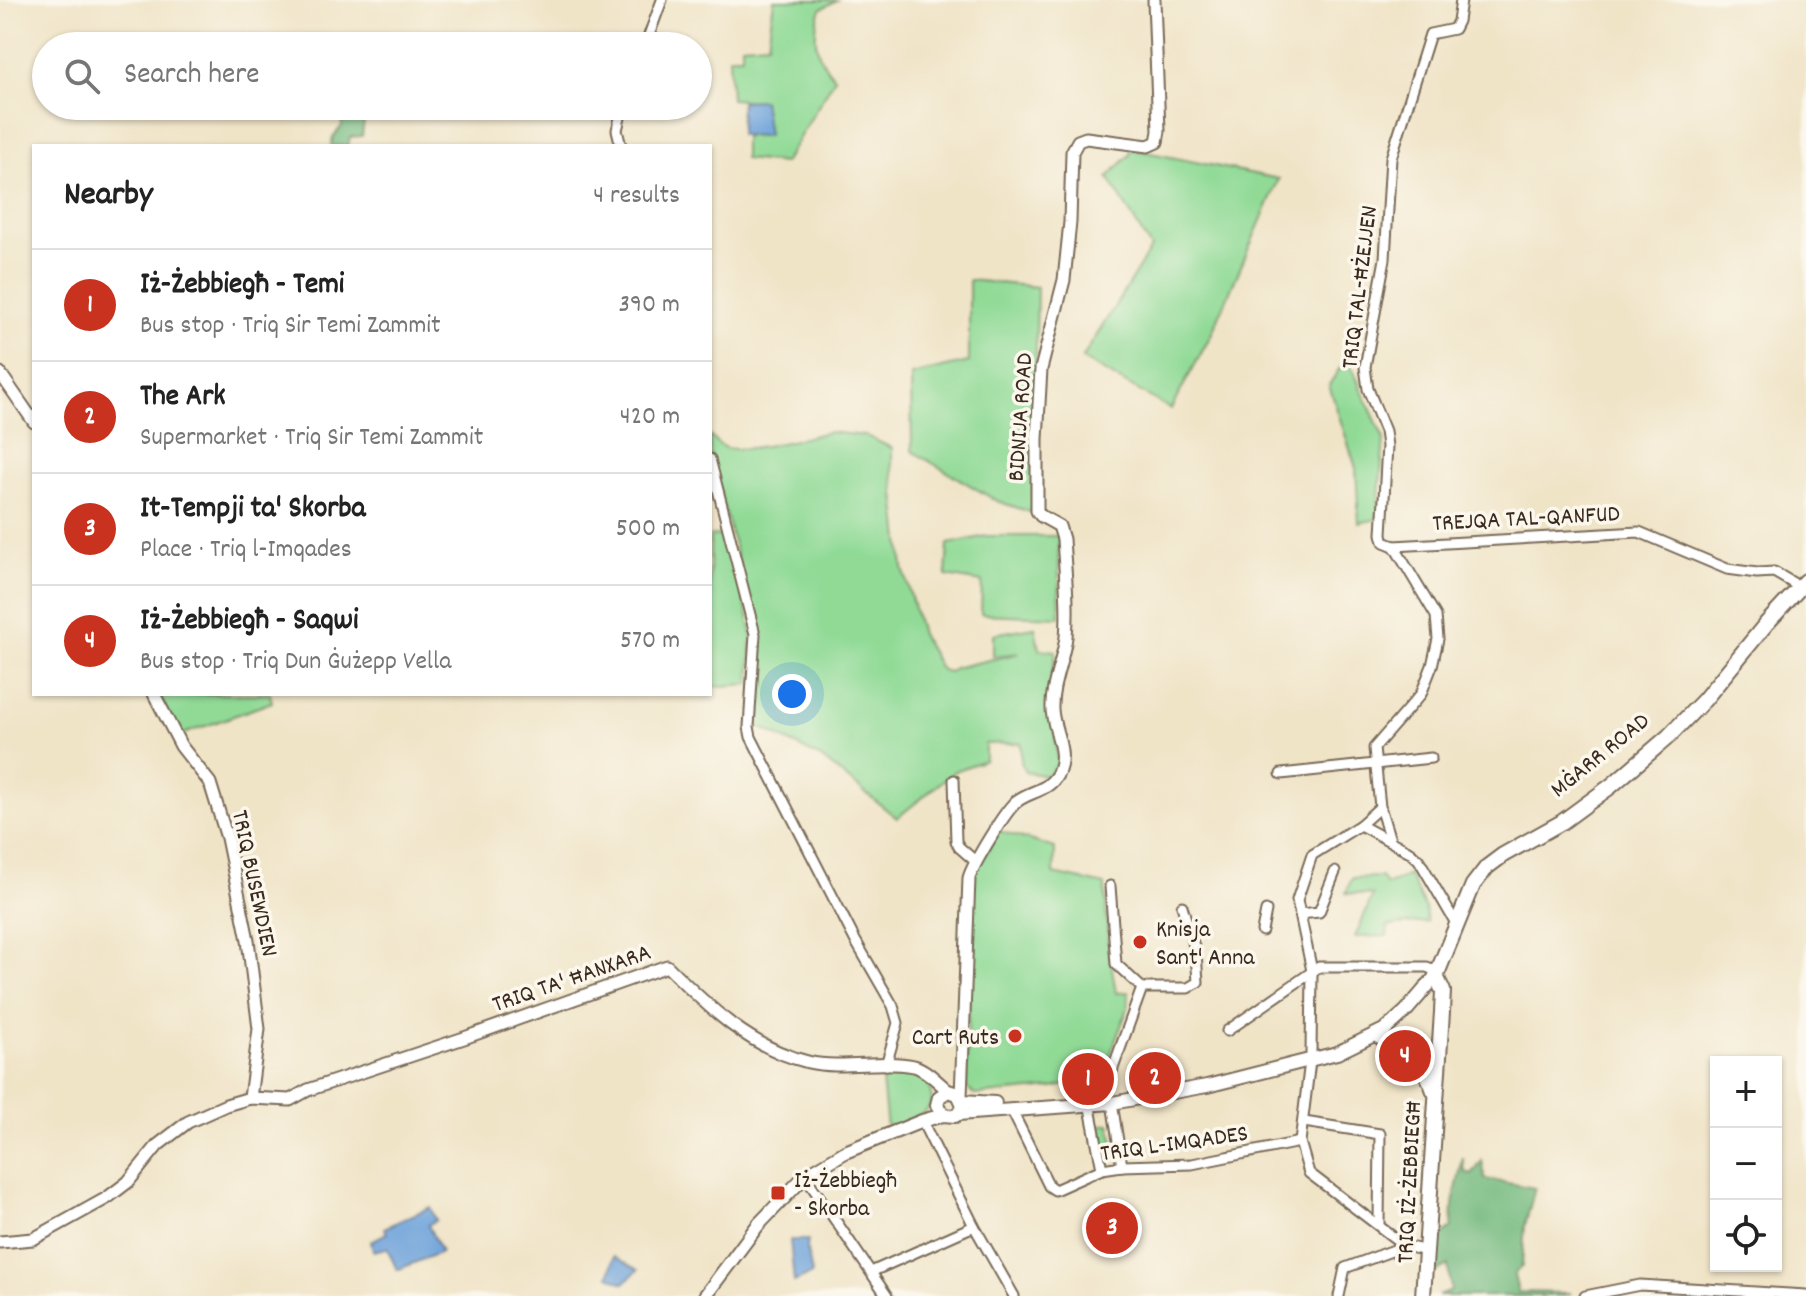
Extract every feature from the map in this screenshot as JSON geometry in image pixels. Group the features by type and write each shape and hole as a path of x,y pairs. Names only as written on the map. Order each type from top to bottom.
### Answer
{"main road":[{"name":"MĠARR ROAD","path":"1435,973 1473,885 1487,867 1562,822 1611,786 1669,736 1704,700 1800,582 1806,570"},
{"name":"MĠARR ROAD","path":"1435,973 1467,883 1482,862 1606,782 1665,731 1800,582"},
{"path":"1310,1057 1337,1053 1377,1035 1406,1011 1435,973"},
{"path":"939,1107 950,1117 1106,1101 1207,1086 1310,1057 1374,1030 1392,1018 1435,973"},
{"name":"TRIQ IŻ-ŻEBBIEGĦ","path":"1423,1296 1443,991 1435,973"},
{"path":"1377,1035 1419,1062 1429,1074 1436,1095"},
{"path":"1419,1062 1430,1063 1439,1054"},
{"path":"956,1095 984,1104 1106,1101"},
{"path":"705,1296 758,1225 805,1176 845,1152 922,1121 956,1095"},
{"path":"956,1095 962,1108 958,1114"}],"street":[{"path":"650,32 662,0"},
{"name":"BIDNIJA ROAD","path":"956,1095 968,887 975,861 1011,806 1050,783 1061,761 1052,705 1066,638 1064,547 1059,526 1041,516 1036,508 1039,384 1064,280 1070,222 1070,161 1074,146 1086,138 1152,146 1159,138 1154,0"},
{"name":"TRIQ TAL-ĦŻEJJEN","path":"1394,546 1384,542 1382,534 1387,446 1385,431 1368,389 1365,367 1385,259 1393,149 1430,34 1454,29 1461,0"},
{"path":"620,120 617,130 620,144"},
{"path":"0,373 32,419"},
{"path":"712,467 755,634 751,737 855,940 893,1006 898,1023 886,1065"},
{"name":"TREJQA TAL-QANFUD","path":"1394,546 1639,532 1727,569 1774,572 1800,582"},
{"path":"1390,840 1380,807 1374,748 1421,694 1438,639 1436,616 1394,546"},
{"name":"TRIQ BUSEWDIEN","path":"155,696 181,746 210,783 227,838 248,940 259,1029 250,1098"},
{"path":"1281,774 1431,758"},
{"path":"954,780 956,841 975,861"},
{"path":"1380,807 1360,825 1312,855 1297,900 1312,971 1310,1057 1300,1142 1309,1173 1405,1246 1427,1251"},
{"path":"1360,825 1390,840 1419,860 1454,920"},
{"path":"1300,914 1319,912 1335,872"},
{"path":"1110,886 1116,964 1142,988 1188,988 1198,982 1196,953 1182,906"},
{"path":"1262,931 1266,911"},
{"name":"TRIQ TA' ĦANXARA","path":"250,1098 290,1100 308,1090 667,966 719,1017 766,1047 809,1062 916,1066 956,1095"},
{"path":"1227,1031 1319,967 1427,967 1435,973"},
{"path":"1122,1166 1106,1101 1142,988"},
{"path":"931,1076 939,1107"},
{"path":"0,1242 33,1239 107,1198 128,1182 158,1145 181,1126 226,1105 250,1098"},
{"path":"1089,1103 1102,1169"},
{"name":"TRIQ L-IMQADES","path":"1011,1109 1049,1186 1055,1190 1102,1169 1192,1164 1300,1142"},
{"path":"922,1121 974,1226 1014,1296"},
{"path":"1304,1122 1380,1134 1379,1224"},
{"path":"805,1176 887,1296"},
{"path":"871,1272 974,1226"},
{"path":"1339,1296 1345,1268 1405,1246"},
{"path":"1585,1296 1640,1285 1806,1295"}],"green space":[{"path":"774,0 837,0 821,9 816,28 819,54 835,78 784,163 744,159 744,136 768,135 763,101 731,99 729,56 742,56 742,45 768,43"},
{"path":"341,120 364,120 362,136 350,137 348,144 331,144 342,126"},
{"path":"1131,149 1279,179 1211,335 1171,409 1082,359 1151,248 1108,177 1130,155"},
{"path":"969,280 1037,287 1033,513 997,501 912,451 911,375 969,362"},
{"path":"1347,357 1384,439 1377,519 1359,523 1356,468 1329,385"},
{"path":"829,432 866,436 892,448 903,568 921,634 941,670 949,672 954,668 1020,653 993,656 993,634 1035,627 1039,649 1056,651 1050,685 1058,763 1048,776 1025,772 1021,763 1021,743 985,744 985,760 955,771 897,818 821,758 752,723 757,634 712,461 712,438 726,448 762,446"},
{"path":"724,535 740,583 752,633 750,684 712,687 712,536"},
{"path":"986,536 1058,536 1060,617 981,614 982,582 946,576 948,544"},
{"path":"160,696 270,696 272,702 178,736"},
{"path":"999,831 1055,848 1054,874 1105,885 1108,944 1116,993 1129,992 1128,1008 1102,1076 1053,1088 975,1095 966,1087 971,934 975,921 969,916 973,874"},
{"path":"1409,875 1425,908 1427,922 1388,926 1387,936 1355,937 1373,895 1346,893 1352,878 1381,877 1386,885"},
{"path":"881,1070 911,1072 922,1077 931,1095 928,1109 887,1129"},
{"path":"1110,1124 1117,1158 1104,1160 1098,1126"},
{"path":"1463,1158 1465,1172 1472,1175 1482,1161 1485,1179 1535,1188 1525,1225 1522,1265 1514,1275 1518,1292 1571,1293 1558,1296 1438,1296 1451,1291 1448,1265 1432,1274 1435,1240 1452,1228 1453,1204"}],"water":[{"path":"763,100 768,136 740,135 741,101"},
{"path":"430,1207 436,1220 428,1225 441,1252 397,1270 387,1248 373,1251 371,1241 387,1233 384,1228"},
{"path":"790,1240 808,1240 812,1274 794,1282"},
{"path":"614,1256 638,1270 624,1283 609,1276"}],"place":[{"name":"Knisja Sant' Anna","path":"1140,942"},
{"name":"Cart Ruts","path":"1015,1036"},
{"name":"Iż-Żebbiegħ - Saqwi","path":"1405,1056"},
{"name":"The Ark","path":"1155,1078"},
{"name":"Iż-Żebbiegħ - Temi","path":"1088,1079"},
{"name":"Iż-Żebbiegħ - Skorba","path":"778,1193"},
{"name":"It-Tempji ta' Skorba","path":"1112,1228"}]}
